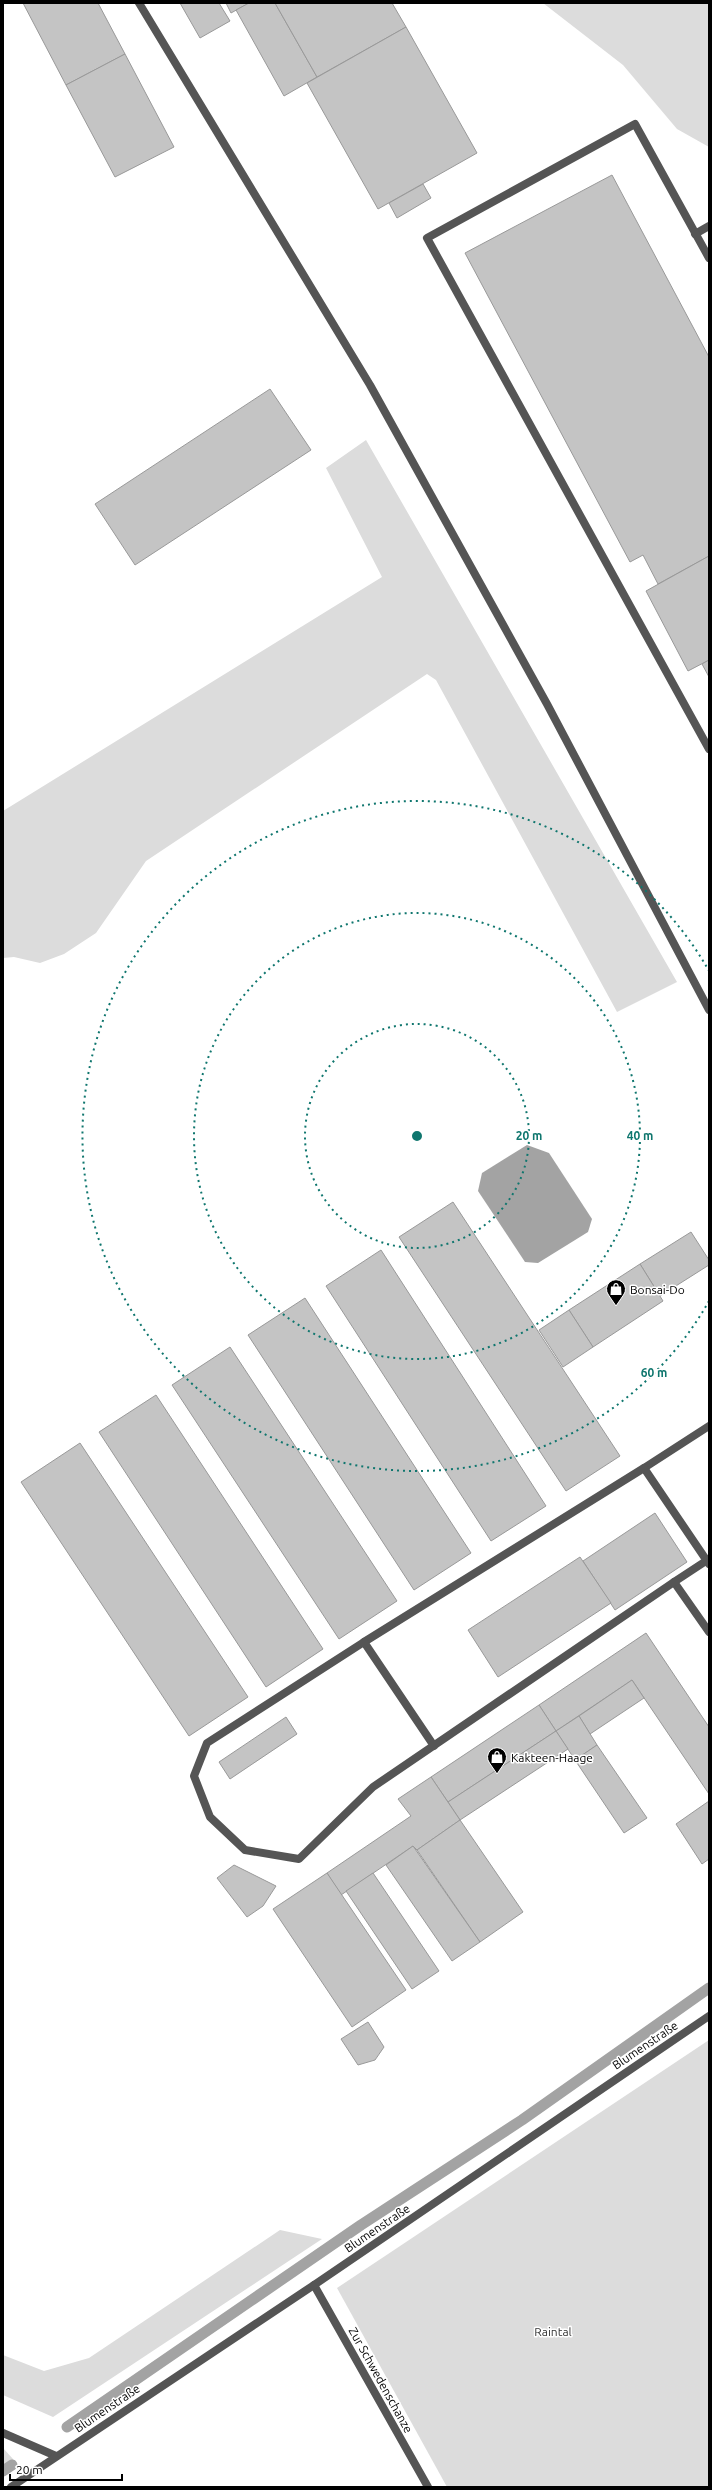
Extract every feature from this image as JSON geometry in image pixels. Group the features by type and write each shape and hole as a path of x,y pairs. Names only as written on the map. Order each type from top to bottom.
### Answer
{"street":[{"path":"139,3 370,385 547,704 709,1010"},
{"path":"709,258 634,124 427,238 709,749"},
{"path":"695,234 709,226"},
{"path":"644,1468 708,1562 674,1582 373,1787 299,1859 245,1850 210,1817 194,1776 207,1743 364,1642 709,1426"},
{"path":"674,1582 709,1632"},
{"path":"364,1642 434,1746"},
{"name":"Blumenstraße","path":"11,2487 314,2285 709,2016"},
{"name":"Zur Schwedenschanze","path":"314,2285 428,2487"},
{"path":"3,2432 56,2456"}],"green space":[{"path":"543,3 709,3 709,147 677,129 623,65"},
{"path":"366,440 677,982 617,1012 436,680 427,674 146,861 96,933 64,954 40,963 14,957 3,958 3,811 382,577 326,468"},
{"name":"Raintal","path":"709,2040 709,2487 447,2487 337,2288"},
{"path":"280,2230 322,2239 53,2417 3,2395 3,2355 44,2371 89,2358"},
{"path":"3,2448 13,2459 9,2473 3,2477"}],"shaded area":[{"path":"527,1145 549,1153 592,1219 588,1232 538,1263 525,1262 478,1191 482,1173"}],"building":[{"path":"23,3 98,3 125,54 66,85"},
{"path":"180,3 219,3 230,21 200,38"},
{"path":"226,3 249,3 231,13"},
{"path":"249,3 275,3 317,77 284,96 236,10"},
{"path":"275,3 392,3 406,27 317,77"},
{"path":"406,27 477,153 378,209 307,83"},
{"path":"125,54 174,147 115,177 66,85"},
{"path":"612,175 709,357 709,556 658,584 643,555 630,562 465,253"},
{"path":"423,184 431,198 397,218 389,203"},
{"path":"270,389 311,450 135,565 95,504"},
{"path":"709,556 709,660 688,671 646,591"},
{"path":"709,660 709,677 702,664"},
{"path":"453,1202 620,1456 566,1491 399,1237"},
{"path":"691,1232 709,1260 709,1265 660,1296 640,1264"},
{"path":"381,1250 546,1506 491,1541 326,1286"},
{"name":"Bonsai-Do","path":"640,1264 663,1301 593,1347 569,1310"},
{"path":"305,1298 471,1553 414,1590 248,1335"},
{"path":"569,1310 593,1347 563,1367 539,1330"},
{"path":"230,1347 397,1601 339,1639 172,1385"},
{"path":"156,1395 323,1649 266,1687 99,1432"},
{"path":"80,1443 248,1697 189,1736 21,1482"},
{"path":"655,1513 687,1562 615,1610 583,1561"},
{"path":"580,1557 611,1603 498,1677 468,1630"},
{"path":"646,1633 709,1727 709,1794 632,1680 556,1731 539,1705"},
{"path":"632,1680 644,1698 590,1734 579,1716"},
{"path":"539,1705 556,1731 448,1802 431,1777"},
{"path":"579,1716 597,1745 575,1760 556,1731"},
{"path":"286,1717 297,1734 230,1779 219,1762"},
{"path":"556,1731 568,1749 460,1820 448,1802"},
{"path":"597,1745 647,1818 624,1833 575,1760"},
{"path":"431,1777 460,1820 417,1850 413,1846 341,1895 327,1873 411,1816 398,1799"},
{"path":"709,1801 709,1859 702,1864 676,1824"},
{"path":"460,1820 523,1912 480,1942 417,1850"},
{"path":"413,1846 480,1942 452,1961 386,1865"},
{"path":"234,1865 276,1886 263,1906 247,1917 217,1878"},
{"path":"327,1873 406,1990 352,2027 273,1909"},
{"path":"373,1873 439,1971 412,1989 346,1891"},
{"path":"368,2022 384,2047 375,2060 358,2065 341,2039"}],"waterway":[{"path":"67,2427 361,2225 522,2120 709,1988"},
{"path":"3,2471 12,2465"}],"place":[{"name":"Bonsai-Do","path":"616,1306"},
{"name":"Kakteen-Haage","path":"497,1774"}]}
